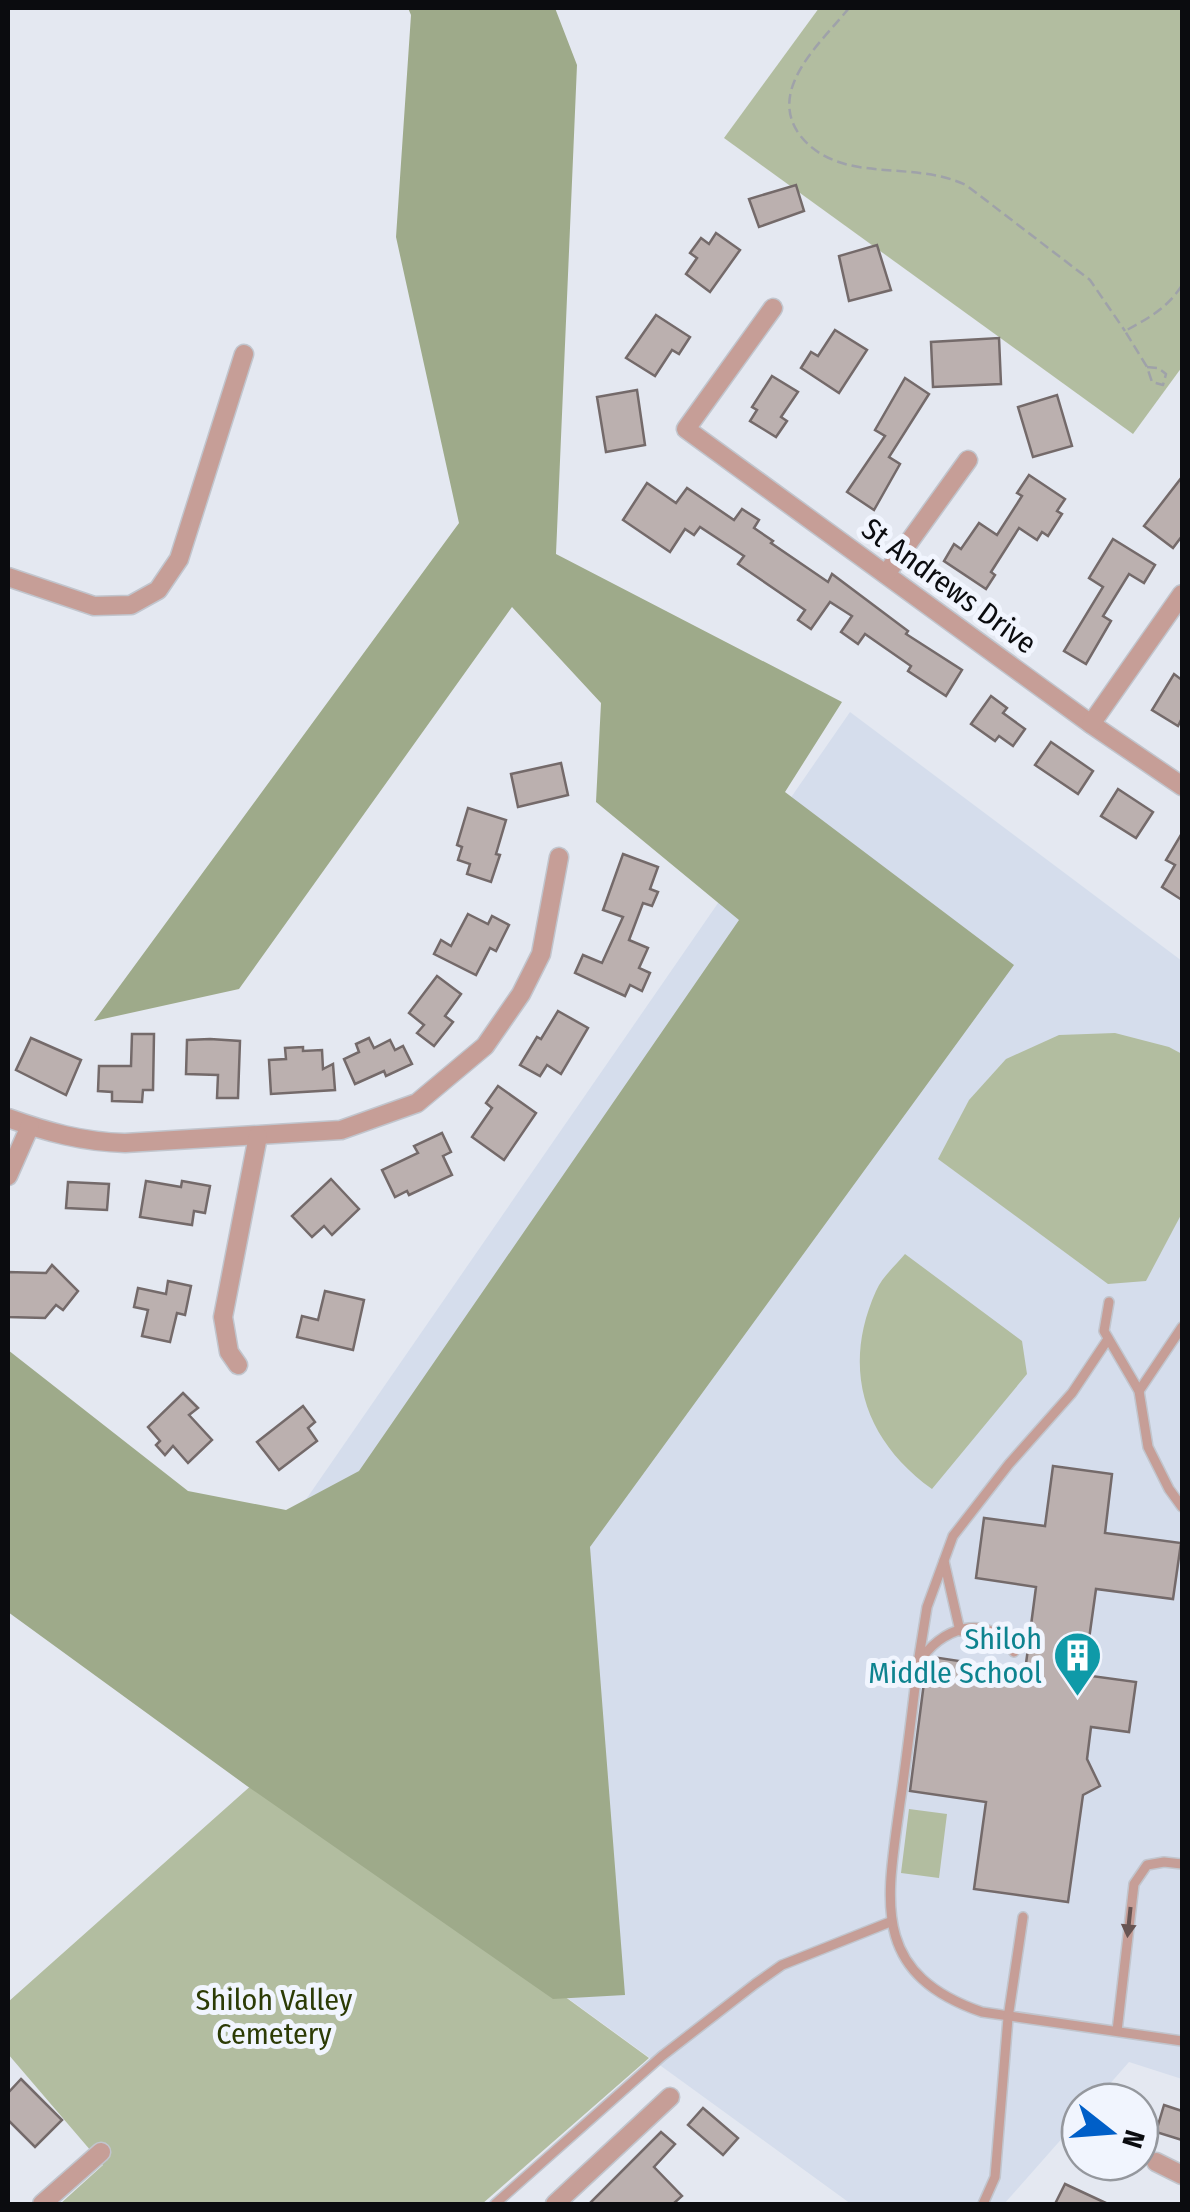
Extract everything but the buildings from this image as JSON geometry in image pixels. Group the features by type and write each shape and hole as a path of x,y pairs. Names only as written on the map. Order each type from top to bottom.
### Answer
{"street":[{"name":"St Andrews Drive","path":"773,308 686,429 1182,786"},
{"path":"8,577 94,606 130,605 158,590 180,559 244,354"},
{"path":"886,574 968,460"},
{"path":"1091,724 1182,594"},
{"path":"8,1118 90,1142 258,1136 341,1130 417,1103 485,1046 521,994 541,954 559,857"},
{"path":"8,1176 30,1126"},
{"path":"238,1365 230,1352 223,1317 258,1136"},
{"path":"556,2204 670,2097"},
{"path":"42,2204 102,2152"}],"lane":[{"path":"1109,1302 1104,1321 1108,1339 1139,1391 1148,1448 1182,1508"},
{"path":"1139,1391 1182,1327"},
{"path":"1108,1339 1072,1392 953,1536 944,1558 926,1608 890,1878 890,1922 913,1970 958,2003 1008,2018 1182,2041"},
{"path":"944,1558 960,1631"},
{"path":"918,1664 928,1646 960,1631 991,1630 1004,1636 1014,1652"},
{"path":"1117,2031 1134,1884 1147,1865 1182,1864"},
{"path":"983,2204 995,2177 1008,2018 1024,1918"},
{"path":"495,2204 662,2056 755,1984 782,1966 890,1922"}],"path":[{"path":"849,8 789,88 787,106 792,124 809,146 833,161 946,176 966,185 1090,280 1147,367"},
{"path":"1124,331 1156,314 1175,298 1182,285"}],"shaded area":[{"path":"850,712 1182,961 1182,2079 1129,2062 1112,2082 1060,2082 1060,2141 1004,2204 851,2204 164,1705"}],"green space":[{"path":"408,8 555,8 577,65 556,554 842,702 785,792 1014,965 590,1547 625,1995 553,1999 247,1786 8,1612 8,1350 188,1491 286,1510 359,1471 739,920 596,802 601,703 512,607 239,989 94,1021 459,523 396,237 411,15"},
{"path":"819,8 1182,8 1182,367 1133,434 724,138"},
{"path":"1115,1033 1182,1054 1182,1213 1146,1281 1108,1284 938,1159 969,1100 1006,1059 1059,1035"},
{"path":"905,1254 1022,1341 1027,1374 932,1489 909,1470 875,1425 860,1375 860,1348 876,1291"},
{"name":"Shiloh Valley Cemetery","path":"262,1776 649,2058 482,2204 60,2204 103,2165 8,2054 8,2002"},
{"path":"909,1809 947,1814 939,1878 901,1873"}],"place":[{"name":"Shiloh Middle School","path":"1077,1698"}]}
